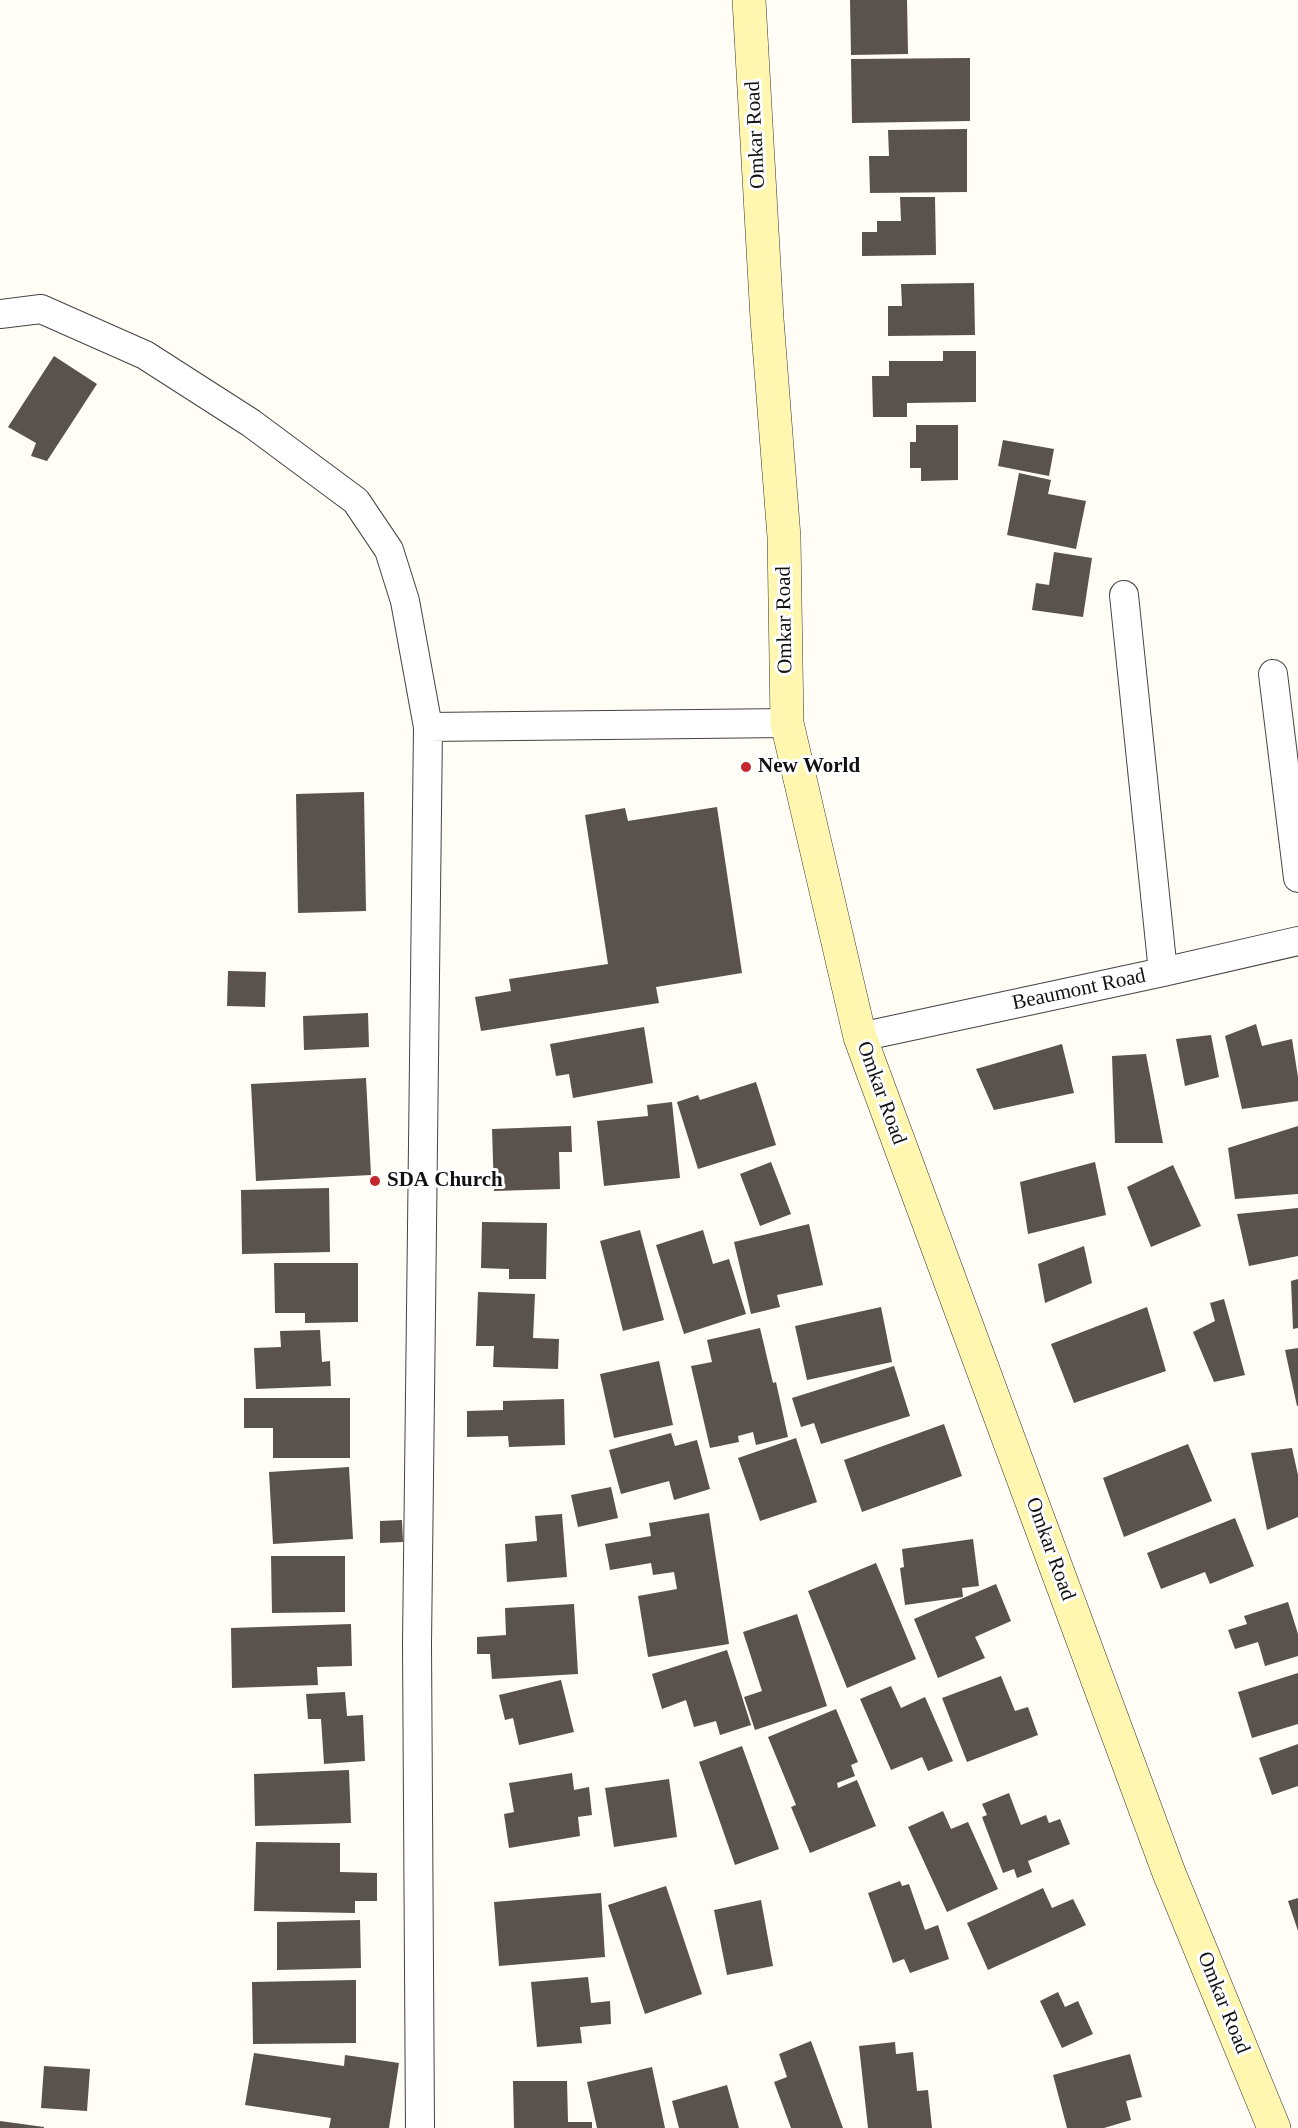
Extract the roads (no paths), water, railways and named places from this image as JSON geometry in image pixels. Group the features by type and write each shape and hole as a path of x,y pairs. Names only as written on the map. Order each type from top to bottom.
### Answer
{"street":[{"name":"Omkar Road","path":"748,0 767,319 784,537 787,723 860,1037 1169,1873 1274,2128"},
{"path":"0,314 41,309 145,355 251,423 356,501 390,550 405,601 428,727 417,1644 420,2128"},
{"path":"1124,595 1163,972"},
{"path":"1273,674 1298,878"},
{"path":"428,727 787,723"},
{"name":"Beaumont Road","path":"860,1037 1163,972 1298,940"}],"place":[{"name":"New World","path":"746,767"},
{"name":"SDA Church","path":"375,1181"}]}
